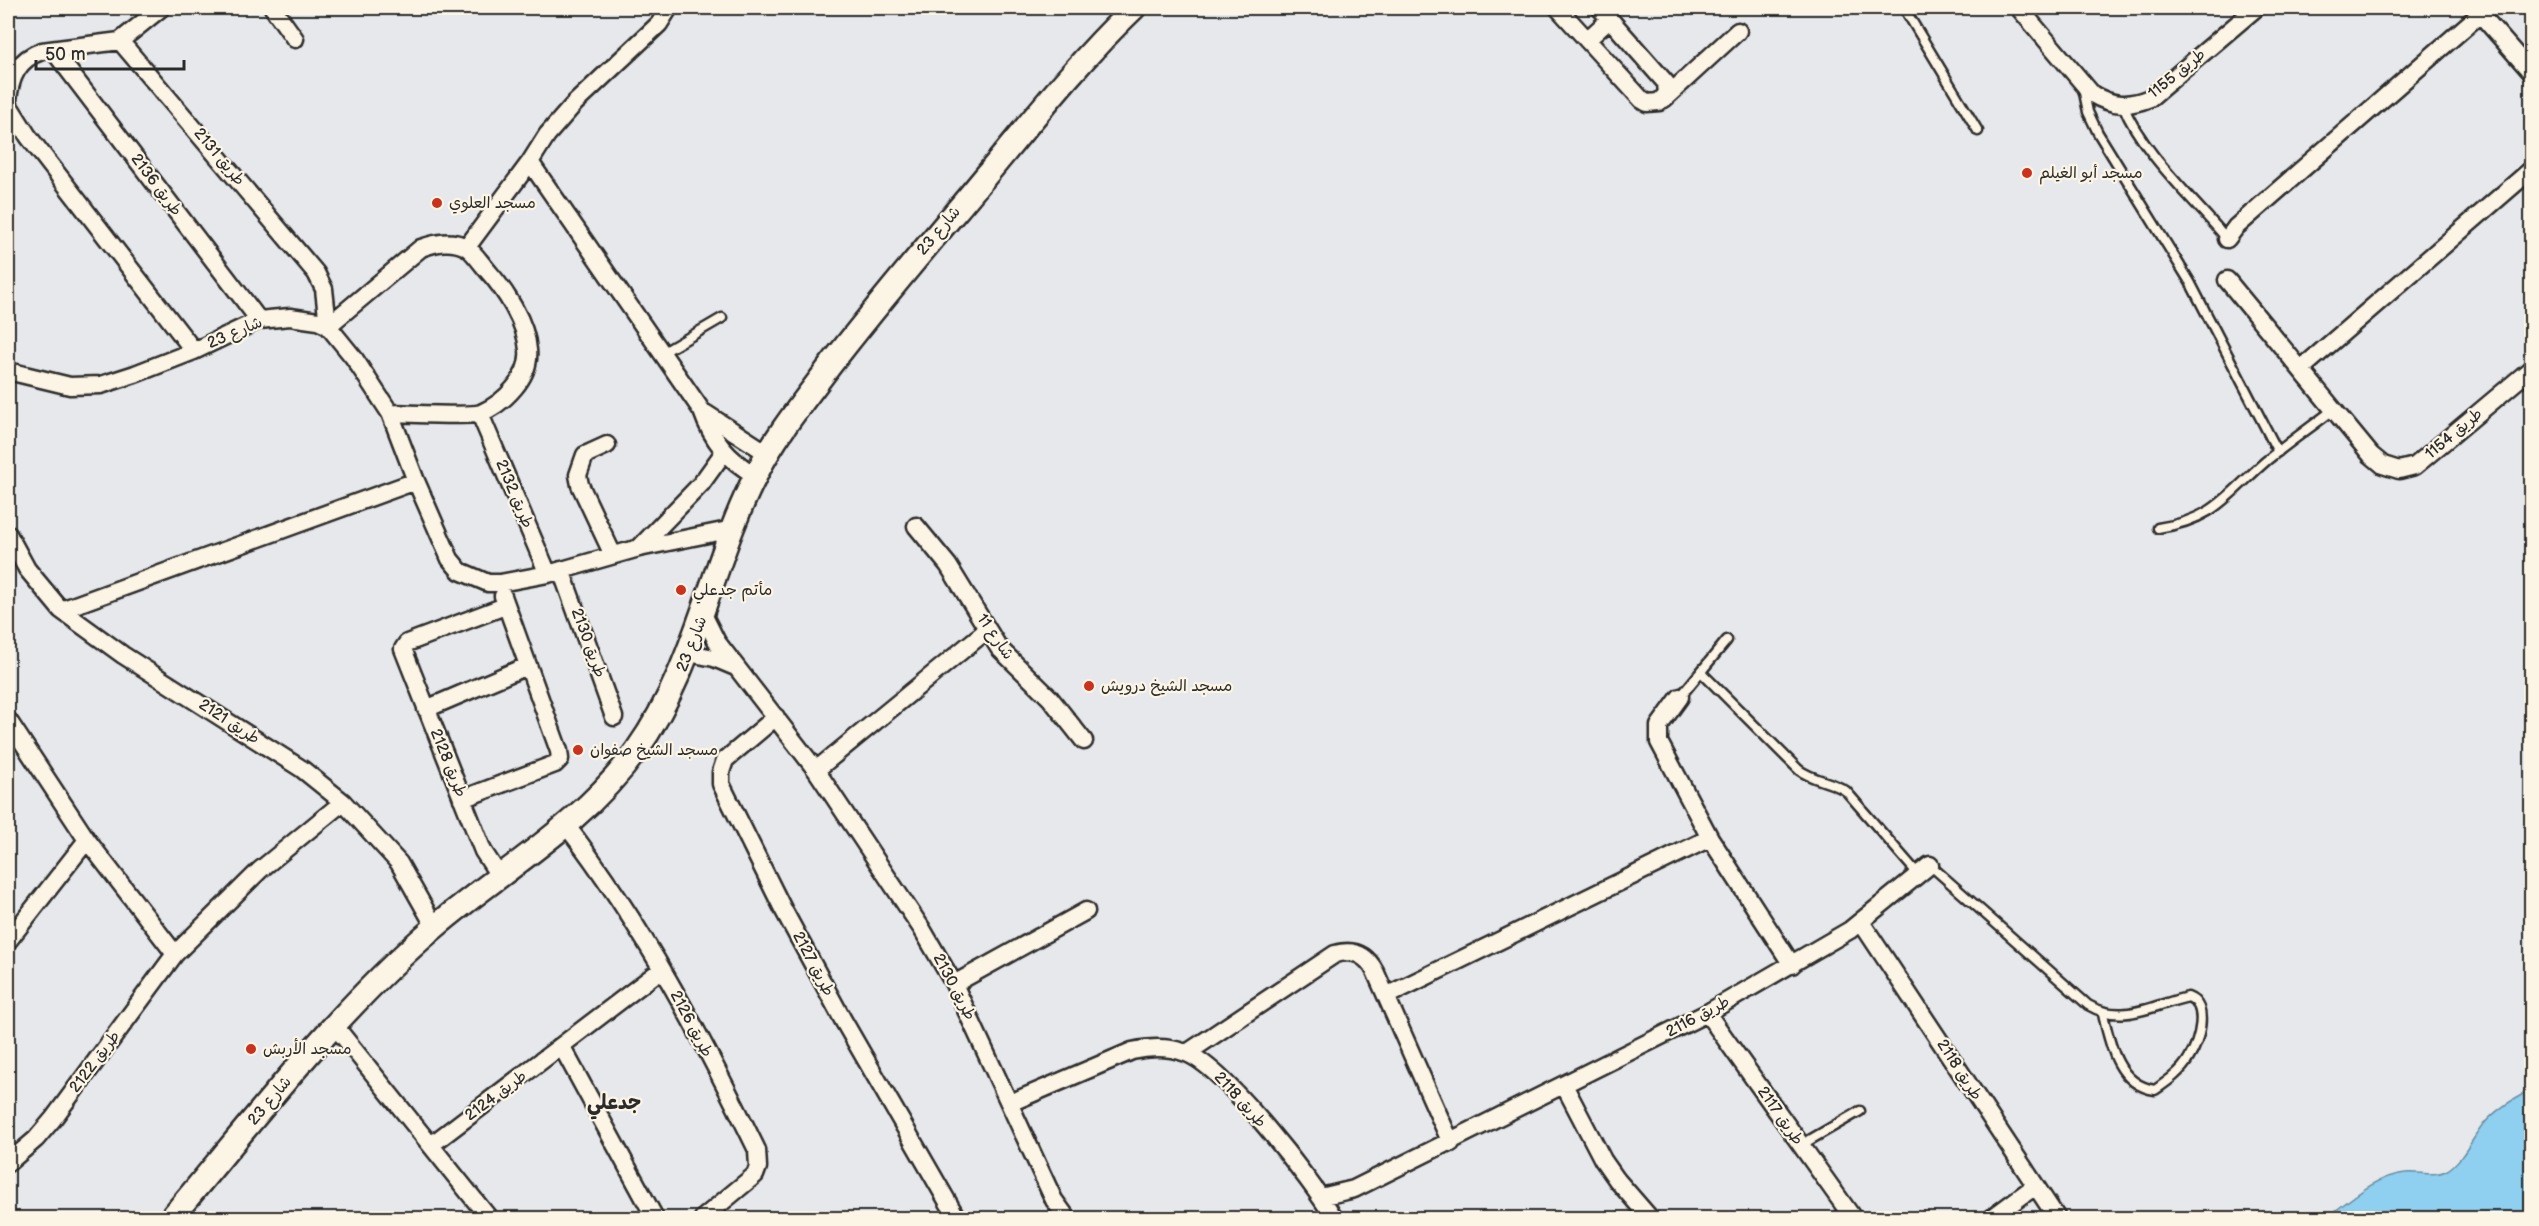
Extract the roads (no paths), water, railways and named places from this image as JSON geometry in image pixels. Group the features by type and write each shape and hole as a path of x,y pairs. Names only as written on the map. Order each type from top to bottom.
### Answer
{"street":[{"path":"120,41 161,8"},
{"path":"273,8 295,39"},
{"path":"466,247 530,162 547,135 575,103 659,24 669,8"},
{"name":"شارع 23","path":"171,1218 335,1026 435,927 566,825 615,779 637,750 666,704 689,653 733,529 755,475 791,417 894,285 1074,71 1134,8"},
{"path":"1558,8 1642,100 1653,104 1664,99 1738,32"},
{"path":"2019,8 2092,94 2106,102 2123,105"},
{"name":"طريق 1155","path":"2123,105 2150,98 2256,8"},
{"path":"2227,239 2236,227 2477,11 2532,73"},
{"path":"1587,40 1605,13 1666,82 1667,94 1664,99"},
{"name":"شارع 23","path":"120,41 30,55 18,67 9,82 8,102 28,136 194,351"},
{"name":"طريق 2131","path":"120,41 316,273 324,289 328,326"},
{"name":"طريق 2136","path":"53,50 259,320"},
{"path":"530,162 702,411 707,426 724,452 755,475"},
{"path":"2301,369 2532,169"},
{"path":"390,413 480,414 504,398 522,376 529,351 521,326 501,286 466,247 435,243 421,249 328,326 354,358 390,413 450,559 460,571 488,583 500,583 554,572 639,548 733,529"},
{"name":"طريق 1154","path":"2227,280 2333,410 2383,465 2399,470 2415,466 2532,368"},
{"name":"شارع 23","path":"8,371 70,386 101,385 194,351 259,320 275,317 298,318 328,326"},
{"path":"702,411 767,453"},
{"name":"طريق 2132","path":"480,414 554,572"},
{"path":"607,445 585,455 578,475 580,485 613,555"},
{"path":"639,548 700,484 724,452"},
{"path":"61,610 416,481"},
{"name":"شارع 11","path":"916,526 948,565 999,648 1050,698 1084,741"},
{"name":"طريق 2121","path":"8,534 27,569 61,610 123,654 302,769 343,802 399,863 435,927"},
{"name":"طريق 2130","path":"554,572 614,717"},
{"path":"462,799 555,764 560,759 505,606 500,583"},
{"name":"طريق 2128","path":"500,877 488,861 403,654 404,646 505,606"},
{"name":"طريق 2130","path":"703,614 717,642 816,770 922,929 954,984 1054,1200 1067,1218"},
{"path":"816,770 987,630"},
{"path":"689,653 714,658 737,667"},
{"path":"426,709 527,666"},
{"path":"1680,697 1659,726 1659,742 1710,838 1791,965"},
{"name":"طريق 2127","path":"776,717 725,760 721,772 721,784 783,909 843,1020 957,1218"},
{"path":"8,720 87,840 176,954"},
{"name":"طريق 2122","path":"8,1163 36,1139 53,1119 176,954 260,870 343,802"},
{"name":"طريق 2126","path":"566,825 617,895 662,969 757,1150 758,1167 755,1175 703,1218"},
{"path":"1386,996 1710,838"},
{"path":"8,941 87,840"},
{"name":"طريق 2116","path":"1321,1197 1354,1189 1707,1013 1861,922 1924,870"},
{"path":"954,984 1086,911"},
{"name":"طريق 2118","path":"1861,922 2057,1218"},
{"path":"1187,1053 1335,954 1344,951 1363,955 1371,962 1450,1143"},
{"name":"طريق 2124","path":"431,1145 662,969"},
{"name":"طريق 2117","path":"1707,1013 1854,1218"},
{"path":"335,1026 489,1218"},
{"path":"562,1047 655,1218"},
{"name":"طريق 2118","path":"1010,1103 1132,1051 1160,1048 1187,1053 1205,1064 1221,1078 1292,1159 1321,1197 1328,1216"},
{"path":"1564,1085 1603,1160 1650,1218"},
{"path":"1992,1218 2036,1186"}],"lane":[{"path":"1904,8 1978,131"},
{"path":"2082,82 2088,112 2098,133 2190,282 2278,452"},
{"path":"2123,105 2145,145 2227,239"},
{"path":"662,353 722,318"},
{"path":"2158,528 2188,522 2216,508 2278,452 2333,410"},
{"path":"1680,697 1727,640"},
{"path":"1701,672 1799,770 1846,791 1924,870 2088,1005 2103,1014 2120,1014 2188,997 2196,1000 2201,1007 2200,1031 2190,1058 2173,1078 2155,1090 2144,1089 2121,1068 2112,1054 2103,1014"},
{"path":"1801,1145 1860,1111"}],"water":[{"path":"2531,1090 2531,1218 2326,1218 2363,1190 2383,1179 2405,1173 2436,1174 2446,1171 2462,1156 2493,1114"}],"place":[{"name":"مسجد أبو الغيلم","path":"2027,173"},
{"name":"مسجد العلوي","path":"437,203"},
{"name":"مأتم جدعلي","path":"681,590"},
{"name":"مسجد الشيخ درويش","path":"1089,686"},
{"name":"مسجد الشيخ صفوان","path":"578,750"},
{"name":"مسجد الأربش","path":"251,1049"}],"district":[{"name":"جدعلي","path":"614,1103"}]}
